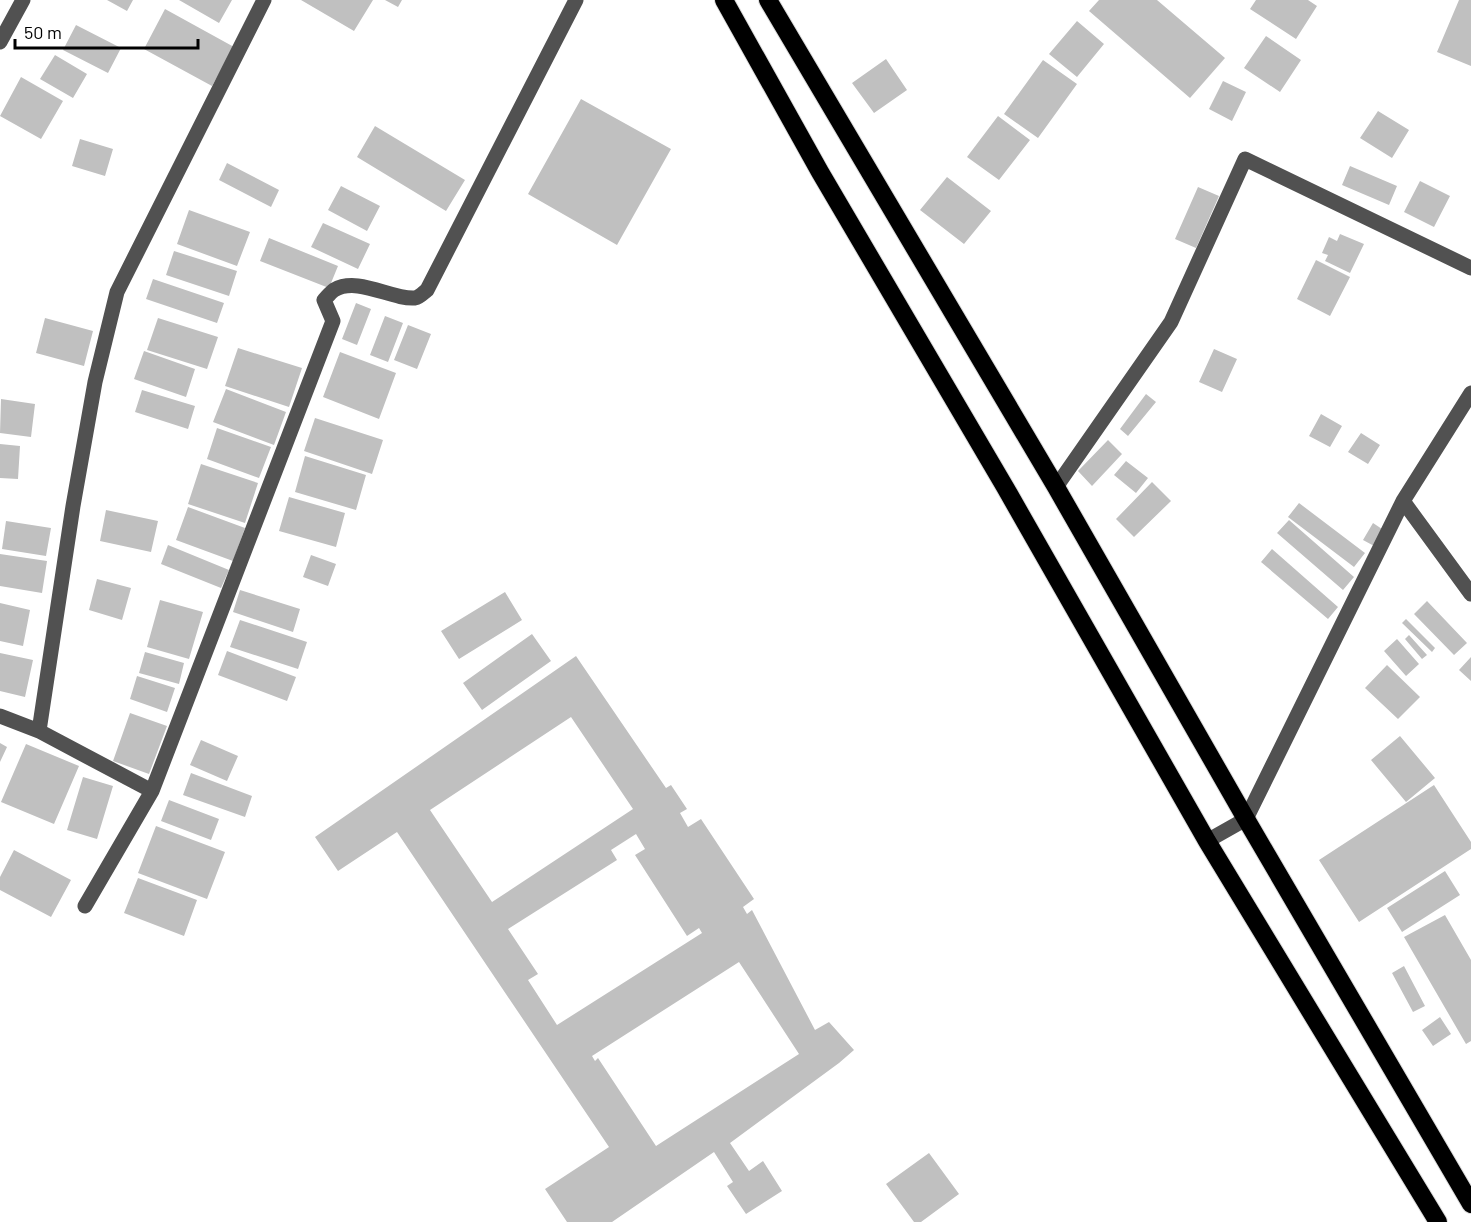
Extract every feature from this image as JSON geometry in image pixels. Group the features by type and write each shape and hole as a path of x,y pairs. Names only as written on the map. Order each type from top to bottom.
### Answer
{"highway":[{"path":"724,0 820,172 1011,498 1207,841 1438,1222"},
{"path":"768,0 1056,487 1246,819 1471,1204"}],"street":[{"path":"0,42 23,0"},
{"path":"39,731 73,506 95,382 117,292 264,0"},
{"path":"85,906 152,791 333,321 324,300 335,290 349,286 379,289 414,298 421,296 427,290 576,0"},
{"path":"1056,487 1171,322 1245,159 1471,268"},
{"path":"1207,841 1246,819 1403,501 1471,393"},
{"path":"1403,501 1471,594"},
{"path":"0,716 39,731 152,791"}],"building":[{"path":"107,0 133,0 127,11"},
{"path":"179,0 232,0 219,23"},
{"path":"301,0 373,0 354,31"},
{"path":"385,0 402,0 398,7"},
{"path":"1099,0 1157,0 1225,58 1190,98 1089,11"},
{"path":"1256,0 1308,0 1317,6 1296,39 1250,9"},
{"path":"1459,0 1471,0 1471,66 1437,52"},
{"path":"165,9 234,47 212,86 144,49"},
{"path":"1077,21 1104,44 1077,77 1049,54"},
{"path":"76,25 121,48 108,73 63,50"},
{"path":"1266,36 1301,60 1280,92 1244,68"},
{"path":"55,55 87,74 73,98 40,79"},
{"path":"886,59 907,90 874,113 852,83"},
{"path":"1043,60 1077,84 1038,138 1004,114"},
{"path":"21,77 63,101 41,139 0,116"},
{"path":"1223,81 1246,92 1232,121 1209,109"},
{"path":"581,99 671,149 617,245 528,194"},
{"path":"1378,111 1409,130 1392,158 1360,138"},
{"path":"998,116 1030,140 999,180 967,157"},
{"path":"375,126 465,180 446,211 357,157"},
{"path":"80,139 113,149 105,176 72,166"},
{"path":"227,163 279,190 271,207 219,180"},
{"path":"1350,166 1397,186 1389,205 1342,185"},
{"path":"947,177 991,211 964,244 920,210"},
{"path":"1420,181 1450,196 1434,227 1404,212"},
{"path":"341,186 380,206 367,231 328,210"},
{"path":"1198,187 1219,196 1196,248 1175,239"},
{"path":"189,210 250,232 237,266 177,244"},
{"path":"323,223 370,244 358,269 311,247"},
{"path":"1340,234 1364,244 1350,273 1325,261 1328,255 1322,253 1329,237 1337,241"},
{"path":"269,238 338,266 329,288 260,261"},
{"path":"174,251 237,271 229,296 166,275"},
{"path":"1316,260 1350,277 1330,316 1297,299"},
{"path":"153,279 224,303 217,323 146,299"},
{"path":"356,303 371,309 357,345 342,339"},
{"path":"385,316 403,323 388,362 370,355"},
{"path":"45,318 93,331 84,366 36,353"},
{"path":"158,318 218,337 207,369 147,350"},
{"path":"408,325 431,334 417,369 394,360"},
{"path":"238,348 302,368 289,407 225,386"},
{"path":"1214,349 1237,359 1222,392 1199,382"},
{"path":"144,351 195,369 186,397 134,379"},
{"path":"340,352 396,373 379,419 323,397"},
{"path":"226,389 286,412 274,445 213,422"},
{"path":"142,390 195,406 188,429 135,412"},
{"path":"1146,394 1156,402 1128,436 1120,429"},
{"path":"1,399 35,404 31,437 0,433"},
{"path":"1321,414 1342,426 1330,447 1309,436"},
{"path":"315,418 383,440 372,474 304,451"},
{"path":"217,428 271,447 259,478 207,459"},
{"path":"1361,433 1380,445 1368,464 1348,452"},
{"path":"1108,440 1122,454 1092,486 1078,471"},
{"path":"0,444 20,446 18,479 0,478"},
{"path":"305,456 366,475 356,510 295,492"},
{"path":"1126,461 1148,478 1136,493 1114,475"},
{"path":"201,464 258,483 245,523 188,504"},
{"path":"1152,482 1171,501 1134,537 1116,519"},
{"path":"289,497 345,513 336,547 279,531"},
{"path":"1299,503 1365,553 1354,567 1288,517"},
{"path":"188,507 245,528 233,561 176,540"},
{"path":"106,510 158,521 151,552 100,541"},
{"path":"1289,520 1354,577 1343,590 1277,533"},
{"path":"6,521 51,528 46,556 2,549"},
{"path":"1373,523 1385,531 1376,547 1363,540"},
{"path":"168,545 229,570 221,588 161,564"},
{"path":"1272,549 1338,607 1328,619 1261,562"},
{"path":"0,554 47,561 42,593 0,586"},
{"path":"311,555 336,564 328,586 303,577"},
{"path":"97,579 131,588 122,620 89,610"},
{"path":"240,590 300,609 293,632 233,612"},
{"path":"505,592 522,620 459,659 441,631"},
{"path":"160,600 203,612 189,659 147,647"},
{"path":"1427,601 1467,643 1454,655 1414,614"},
{"path":"0,603 30,610 23,646 0,641"},
{"path":"1406,619 1435,648 1432,652 1402,623"},
{"path":"240,620 307,642 298,669 230,647"},
{"path":"532,634 551,661 482,710 463,683"},
{"path":"1409,635 1427,655 1422,659 1405,639"},
{"path":"1397,639 1419,664 1406,676 1384,651"},
{"path":"227,651 296,677 287,701 218,675"},
{"path":"145,652 184,663 179,684 139,673"},
{"path":"0,653 33,660 25,697 0,691"},
{"path":"576,656 666,788 671,785 687,809 680,813 688,827 701,819 754,899 743,907 747,914 752,910 815,1030 829,1022 854,1050 730,1143 749,1171 763,1161 782,1191 746,1214 727,1186 733,1182 714,1152 612,1222 567,1222 545,1189 609,1147 397,832 338,871 315,837","holes":["571,717 633,809 492,902 430,810","636,834 645,849 635,855 687,936 699,928 702,933 557,1025 528,980 538,974 508,929 617,860 611,850","739,962 799,1054 656,1146 598,1058 595,1061 592,1056"]},
{"path":"1471,657 1471,681 1459,670"},
{"path":"1387,665 1420,697 1398,719 1365,688"},
{"path":"137,676 175,688 167,712 130,699"},
{"path":"130,713 167,726 149,774 113,761"},
{"path":"1400,736 1435,778 1406,802 1371,760"},
{"path":"201,740 238,756 227,781 190,765"},
{"path":"0,743 7,747 0,762"},
{"path":"26,744 79,766 54,824 1,802"},
{"path":"191,773 252,796 245,817 183,795"},
{"path":"83,777 113,786 97,839 67,830"},
{"path":"1434,785 1471,842 1471,849 1359,922 1319,860"},
{"path":"169,800 219,819 211,840 161,821"},
{"path":"156,826 225,852 207,899 138,873"},
{"path":"14,850 71,880 51,917 0,890 0,877"},
{"path":"1445,871 1460,895 1402,932 1387,908"},
{"path":"138,878 197,900 184,936 124,913"},
{"path":"1445,915 1471,960 1471,1041 1466,1044 1404,937"},
{"path":"1404,966 1425,1006 1413,1012 1392,973"},
{"path":"1440,1017 1451,1034 1433,1046 1422,1030"},
{"path":"929,1153 959,1194 921,1222 914,1222 886,1184"}]}
